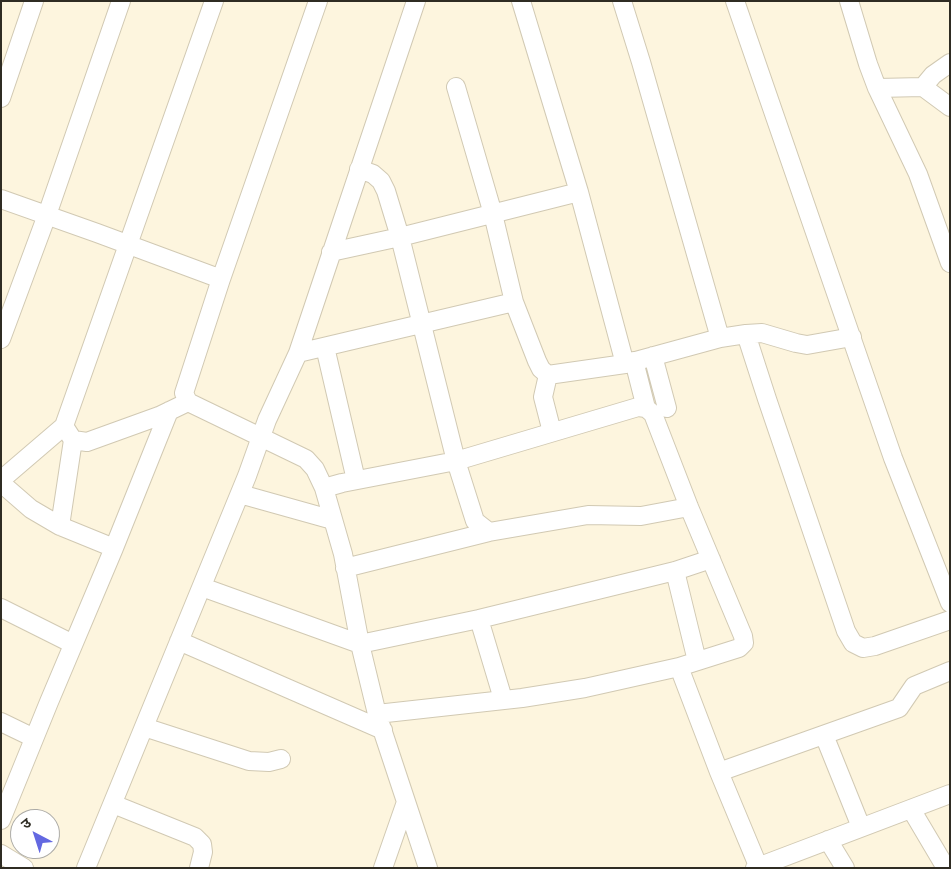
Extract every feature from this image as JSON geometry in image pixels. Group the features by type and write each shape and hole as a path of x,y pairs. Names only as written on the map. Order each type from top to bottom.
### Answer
{"street":[{"path":"1,98 34,1"},
{"path":"1,339 47,215 121,1"},
{"path":"60,526 69,433 129,245 214,1"},
{"path":"318,1 221,280 184,394 188,402 306,459 315,469 324,488 333,520 345,568 360,644 380,722 428,868"},
{"path":"86,868 240,494 261,438 298,353 416,1"},
{"path":"179,641 380,722 503,699 585,688 697,662 739,648 744,643 743,636 689,508 653,414 646,408 630,363 521,1"},
{"path":"622,1 720,338"},
{"path":"735,1 894,458 950,603"},
{"path":"849,1 876,88 918,174 950,263"},
{"path":"923,86 950,63"},
{"path":"876,88 923,86 950,107"},
{"path":"456,87 494,214 514,302 537,361 541,369 548,375 630,363 720,338 746,334 762,334 807,345 852,337"},
{"path":"359,169 373,174 381,180 386,191 400,237 456,461 475,521 489,532"},
{"path":"331,252 400,237 580,192"},
{"path":"1,199 221,280"},
{"path":"298,353 514,302"},
{"path":"746,334 782,446 846,631 853,642 863,648 874,646 950,620"},
{"path":"325,347 356,480"},
{"path":"653,356 667,408"},
{"path":"548,375 543,397 552,432"},
{"path":"69,433 87,442 170,411 188,402"},
{"path":"324,488 456,461 638,407 646,408"},
{"path":"1,820 170,411"},
{"path":"69,433 1,481 31,509 60,526 114,548"},
{"path":"240,494 333,520"},
{"path":"345,568 489,532 588,515 641,516 689,508"},
{"path":"202,586 360,644 479,619 675,571 711,559"},
{"path":"675,571 697,662"},
{"path":"1,608 73,644"},
{"path":"479,619 503,699"},
{"path":"679,667 758,867 950,794"},
{"path":"719,772 899,708 914,686 950,671"},
{"path":"1,722 34,738"},
{"path":"144,727 249,761 269,762 280,759"},
{"path":"824,735 861,827"},
{"path":"384,868 406,802"},
{"path":"113,804 195,837 202,844 203,852 199,868"},
{"path":"911,809 946,868"},
{"path":"828,840 845,868"},
{"path":"1,854 24,868"}]}
